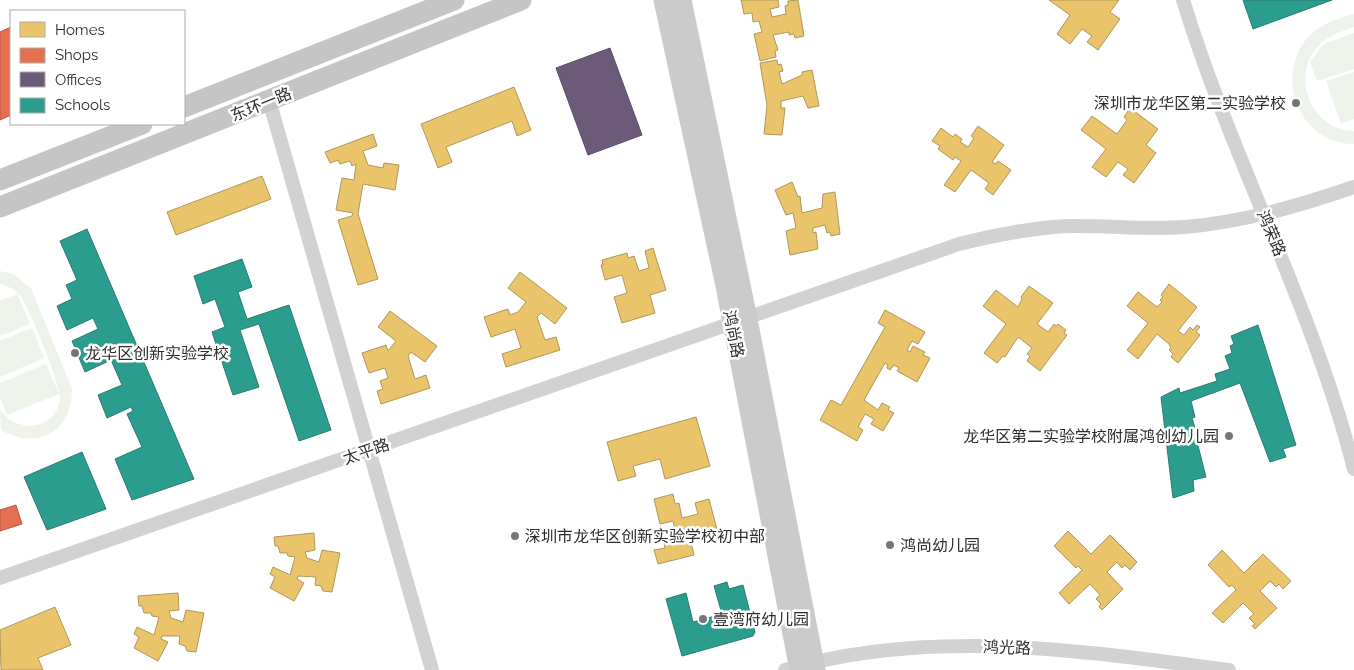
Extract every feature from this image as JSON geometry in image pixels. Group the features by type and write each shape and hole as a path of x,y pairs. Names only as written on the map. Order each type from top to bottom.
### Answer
{"main road":[{"name":"东环一路","path":"185,107 454,0"},
{"name":"东环一路","path":"0,207 521,0"},
{"path":"0,180 139,125"}],"street":[{"name":"鸿尚路","path":"663,0 740,322"},
{"name":"鸿尚路","path":"682,0 802,668"},
{"name":"鸿荣路","path":"1183,0 1221,110 1311,330 1331,388 1354,469"},
{"path":"269,100 432,670"},
{"name":"太平路","path":"0,578 740,322 933,253 995,235 1068,226 1184,227 1264,215 1354,187"},
{"name":"鸿光路","path":"802,668 857,654 910,649 1007,647 1074,650 1229,670"}],"shaded area":[{"path":"1354,14 1354,27 1327,39 1314,51 1308,63 1305,77 1306,90 1318,114 1328,123 1340,129 1354,131 1354,144 1334,141 1318,132 1305,119 1297,103 1293,85 1294,66 1300,49 1312,33 1332,21"},
{"path":"1354,33 1354,69 1317,81 1310,62 1324,44"},
{"path":"1354,72 1354,119 1341,124 1326,81"},
{"path":"0,271 13,274 31,288 72,389 71,403 67,416 60,426 40,438 28,439 1,430 0,409 15,422 34,425 43,423 51,418 57,410 60,399 44,346 30,314 20,295 11,288 0,284"},
{"path":"17,294 30,324 0,336 0,301"},
{"path":"32,328 44,358 0,377 0,341"},
{"path":"46,364 59,394 7,415 0,397 0,383"}],"building: Homes":[{"path":"741,0 778,0 779,7 770,9 772,17 786,14 785,6 788,5 788,1 798,0 804,36 795,38 794,34 789,35 789,32 773,35 778,50 775,51 776,57 760,61 754,34 762,32 759,21 753,22 752,13 744,14"},
{"path":"1049,0 1119,0 1110,12 1120,19 1098,50 1087,42 1092,36 1082,29 1070,44 1057,34 1070,15"},
{"path":"777,60 778,65 781,64 783,71 779,72 782,84 802,75 802,72 812,70 819,106 808,108 803,96 781,101 781,108 785,108 782,135 764,134 767,105 760,63"},
{"path":"514,87 531,130 517,136 512,121 446,147 452,162 438,168 421,124"},
{"path":"1130,108 1158,129 1146,145 1156,153 1134,183 1123,175 1128,169 1118,162 1106,177 1092,167 1106,149 1081,130 1092,116 1117,134 1127,120 1124,117"},
{"path":"978,126 1004,145 992,162 996,164 998,161 1011,170 993,195 985,189 989,183 971,170 955,192 944,185 961,161 955,157 953,160 938,149 940,146 932,141 941,128 953,137 955,134 962,139 960,142 968,147 974,138 971,136"},
{"path":"373,134 377,146 363,151 368,165 383,168 384,163 399,165 395,190 363,184 358,214 378,279 358,285 338,220 352,216 353,213 336,210 342,178 354,180 356,164 352,166 350,161 340,164 338,160 330,163 325,152"},
{"path":"262,176 271,199 176,235 167,212"},
{"path":"792,182 798,197 800,196 802,213 822,208 823,194 835,192 840,234 831,236 830,232 827,233 825,225 813,228 813,233 816,232 818,249 790,255 786,231 796,228 793,213 786,215 775,190"},
{"path":"653,248 666,290 650,295 655,313 622,323 614,297 627,293 622,275 605,280 601,265 603,265 602,260 627,253 628,258 634,256 639,271 649,268 645,251"},
{"path":"520,272 567,308 555,324 541,313 537,317 545,340 556,337 560,350 506,367 502,354 521,348 515,329 491,337 484,317 508,309 510,315 518,312 526,302 508,288"},
{"path":"1169,284 1197,307 1178,331 1184,335 1190,327 1193,330 1197,325 1200,327 1196,332 1200,335 1178,363 1171,357 1173,354 1169,350 1171,348 1169,344 1157,334 1138,359 1127,350 1148,323 1127,306 1138,292 1157,307 1162,302 1160,300 1163,297 1161,295"},
{"path":"1029,286 1053,303 1037,324 1048,332 1054,324 1056,326 1058,324 1066,330 1064,333 1067,335 1040,371 1027,361 1030,356 1027,354 1032,348 1018,337 1005,357 1003,356 997,363 984,353 1006,324 983,306 996,290 1018,307 1022,299 1021,297"},
{"path":"885,310 925,332 918,344 912,341 907,350 910,352 913,346 925,352 923,355 930,358 917,382 897,371 899,368 894,365 890,370 885,363 864,400 878,410 882,403 890,407 888,410 894,413 883,431 871,424 874,419 865,414 858,427 863,430 857,441 820,420 831,400 841,405 885,327 878,323"},
{"path":"390,311 437,346 425,362 411,352 408,356 415,379 426,375 430,388 381,404 377,391 383,389 380,381 388,378 385,368 369,373 362,353 386,345 388,351 396,341 378,327"},
{"path":"696,417 710,466 665,479 660,459 633,466 636,476 618,481 607,442"},
{"path":"673,494 675,504 679,503 682,518 698,514 695,503 709,499 719,537 706,541 703,531 689,534 694,555 658,564 654,550 665,548 664,543 677,540 673,521 660,524 654,499"},
{"path":"1068,531 1091,554 1110,535 1137,562 1130,570 1125,565 1122,568 1117,562 1107,572 1123,589 1102,610 1099,607 1101,604 1096,599 1100,595 1090,584 1069,604 1059,593 1082,570 1078,566 1076,568 1054,546"},
{"path":"314,533 315,550 305,552 307,558 319,562 322,550 340,553 332,592 323,591 321,586 315,585 316,577 298,576 297,579 304,583 294,601 270,588 275,577 270,574 273,567 290,575 295,557 288,556 287,553 280,553 278,546 275,546 274,537"},
{"path":"1222,550 1244,573 1263,554 1291,581 1283,589 1279,584 1276,587 1270,581 1260,591 1277,608 1255,629 1252,626 1255,624 1249,618 1254,614 1243,603 1223,623 1212,613 1236,590 1232,585 1229,587 1208,565"},
{"path":"178,593 179,610 169,611 171,618 183,622 186,610 204,613 196,652 187,651 185,646 179,644 180,636 162,636 161,639 168,642 158,661 134,648 139,637 134,634 137,627 154,635 159,617 152,616 151,613 144,613 142,606 139,606 138,596"},
{"path":"55,607 71,645 38,658 43,670 1,670 0,630"}],"building: Shops":[{"path":"10,27 10,115 0,120 0,32"},
{"path":"16,505 22,524 0,531 0,510"}],"building: Offices":[{"path":"610,48 642,135 588,155 556,68"}],"building: Schools":[{"path":"1243,0 1332,0 1253,29"},
{"path":"87,229 194,479 132,500 115,459 142,447 127,414 133,411 131,407 107,418 98,395 122,385 111,360 85,372 72,341 98,329 93,318 67,330 57,306 72,299 66,285 77,280 60,241"},
{"path":"242,259 252,287 238,292 247,319 289,305 331,430 299,441 259,324 240,330 259,387 233,395 212,332 225,327 215,299 203,304 194,276"},
{"path":"1258,325 1296,445 1283,449 1286,457 1270,462 1240,383 1191,401 1195,417 1192,418 1206,477 1193,480 1194,491 1173,498 1161,397 1179,388 1180,393 1217,381 1215,374 1230,369 1225,356 1232,353 1230,346 1234,344 1231,336"},
{"path":"82,452 106,509 47,530 24,477"},
{"path":"727,582 729,589 743,585 755,632 753,636 682,656 666,599 686,593 693,622 722,614 714,586"}],"place":[{"name":"深圳市龙华区第二实验学校","path":"1296,103"},
{"name":"龙华区创新实验学校","path":"75,353"},
{"name":"龙华区第二实验学校附属鸿创幼儿园","path":"1229,436"},
{"name":"深圳市龙华区创新实验学校初中部","path":"515,536"},
{"name":"鸿尚幼儿园","path":"890,545"},
{"name":"壹湾府幼儿园","path":"703,619"}]}
